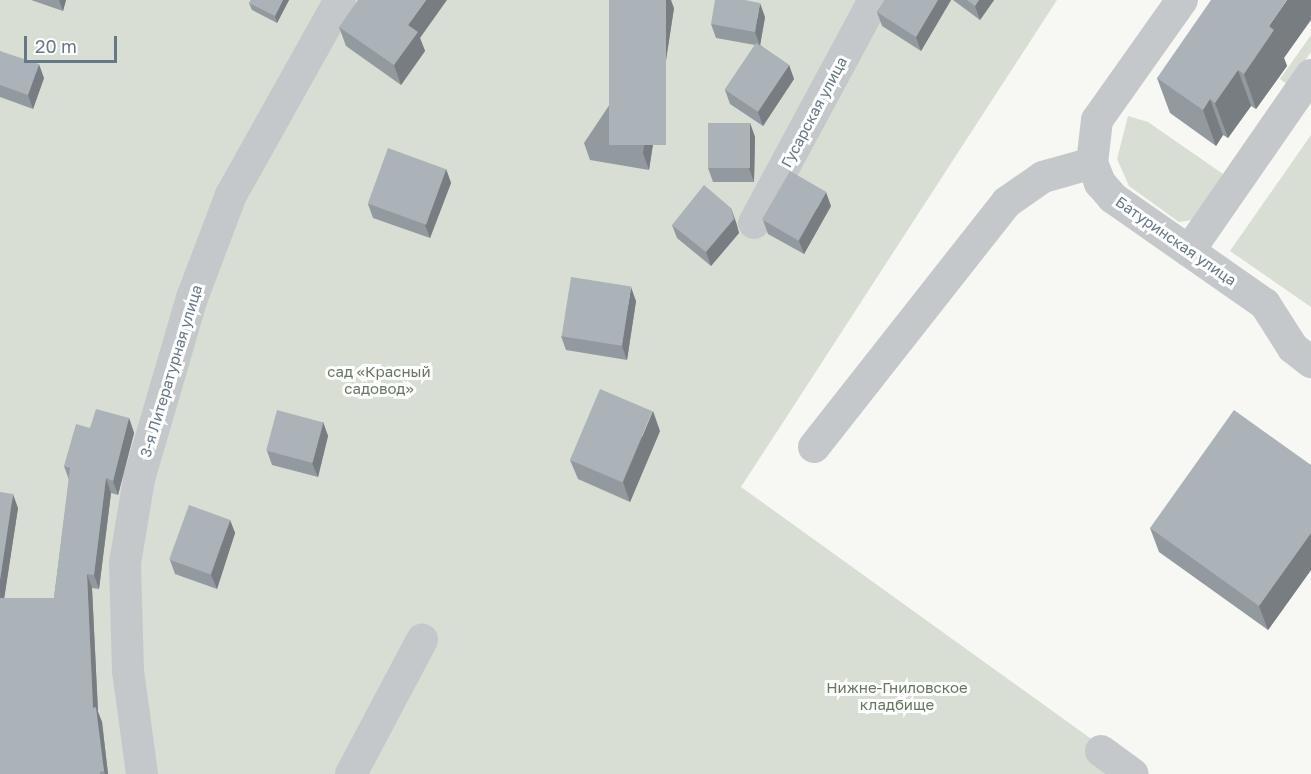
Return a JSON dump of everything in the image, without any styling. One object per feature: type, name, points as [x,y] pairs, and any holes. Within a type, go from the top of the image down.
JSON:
[{"type":"street","name":"3-я Литературная улица","points":[[141,774],[128,671],[125,563],[139,479],[192,298],[231,195],[340,0]]},
{"type":"street","name":"Гусарская улица","points":[[754,223],[874,0]]},
{"type":"street","points":[[814,447],[1007,202],[1043,177],[1092,163],[1097,120],[1182,0]]},
{"type":"street","points":[[1189,251],[1311,75]]},
{"type":"street","name":"Батуринская улица","points":[[1092,163],[1100,183],[1113,198],[1265,304],[1277,317],[1293,348],[1311,362]]},
{"type":"street","points":[[351,774],[422,640]]},
{"type":"street","points":[[1101,751],[1133,774]]},
{"type":"green space","name":"сад «Красный садовод»","points":[[0,0],[1057,0],[741,487],[1140,774],[0,774]]},
{"type":"green space","points":[[1311,35],[1311,52],[1288,85],[1280,79]]},
{"type":"green space","points":[[1128,116],[1148,122],[1223,174],[1192,220],[1179,222],[1129,186],[1117,159]]},
{"type":"green space","points":[[1311,135],[1311,307],[1230,251]]},
{"type":"building","points":[[251,0],[283,0],[275,16],[249,3]]},
{"type":"building","points":[[358,0],[426,0],[408,25],[418,32],[394,65],[339,27]]},
{"type":"building","points":[[609,0],[666,0],[666,145],[609,145]]},
{"type":"building","points":[[715,0],[745,0],[760,3],[755,32],[711,24]]},
{"type":"building","points":[[885,0],[938,0],[916,37],[877,12]]},
{"type":"building","points":[[967,0],[979,0],[975,6]]},
{"type":"building","points":[[1211,0],[1287,0],[1269,26],[1274,30],[1244,74],[1238,70],[1215,103],[1210,99],[1203,110],[1157,78]]},
{"type":"building","points":[[756,43],[789,65],[758,112],[725,89]]},
{"type":"building","points":[[0,51],[39,64],[28,95],[0,85]]},
{"type":"building","points":[[708,123],[750,123],[750,168],[708,168]]},
{"type":"building","points":[[388,148],[446,169],[426,225],[368,203]]},
{"type":"building","points":[[790,171],[826,192],[798,240],[762,219]]},
{"type":"building","points":[[704,185],[731,208],[734,219],[706,252],[672,225]]},
{"type":"building","points":[[571,277],[631,287],[622,346],[562,336]]},
{"type":"building","points":[[600,389],[652,411],[622,482],[570,460]]},
{"type":"building","points":[[96,409],[129,418],[113,481],[106,478],[94,575],[87,574],[93,708],[96,707],[104,771],[100,774],[0,774],[0,598],[54,598],[70,468],[64,466],[76,424],[90,428]]},
{"type":"building","points":[[277,410],[323,422],[312,463],[266,451]]},
{"type":"building","points":[[1234,410],[1311,465],[1311,533],[1259,606],[1150,528]]},
{"type":"building","points":[[0,492],[13,494],[0,580]]},
{"type":"building","points":[[189,505],[230,520],[211,575],[169,560]]},
{"type":"park label","name":"Нижне-Гниловское кладбище","points":[[897,696]]}]
